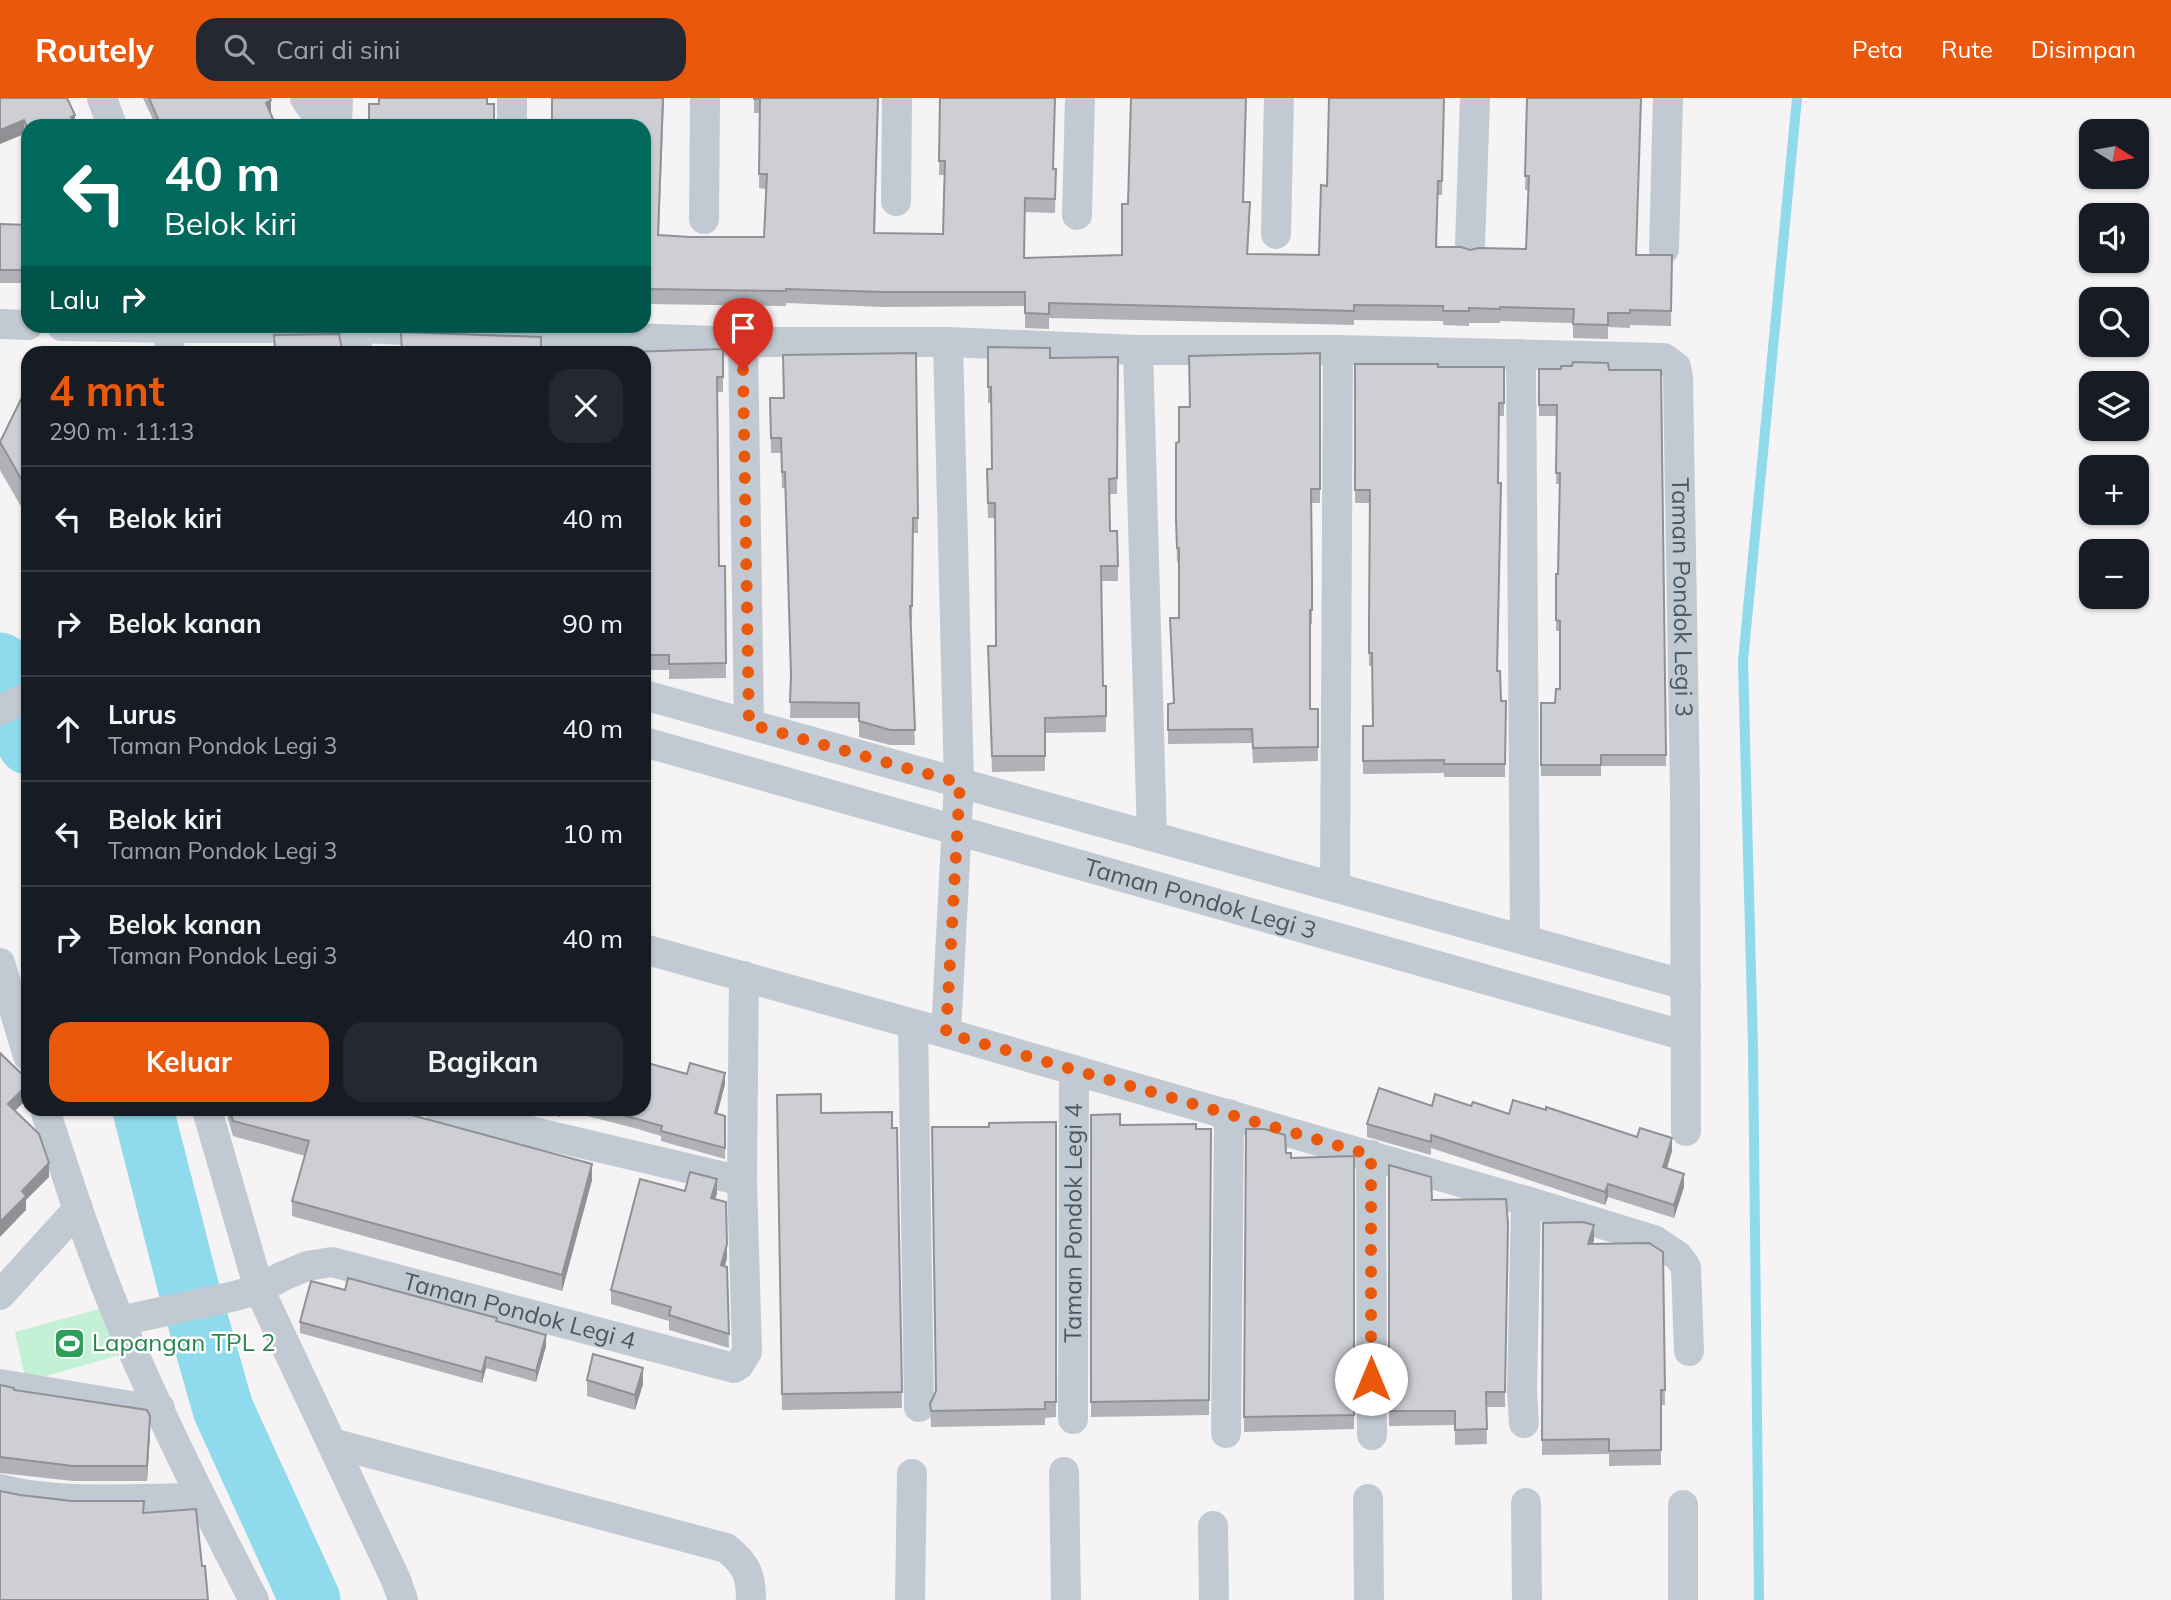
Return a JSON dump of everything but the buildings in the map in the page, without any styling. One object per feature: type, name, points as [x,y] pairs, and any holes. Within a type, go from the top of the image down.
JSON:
[{"type":"street","points":[[102,98],[110,119]]},
{"type":"street","points":[[305,98],[319,119]]},
{"type":"street","points":[[337,119],[338,98]]},
{"type":"street","points":[[512,98],[512,119]]},
{"type":"street","points":[[704,219],[705,98]]},
{"type":"street","points":[[896,201],[897,98]]},
{"type":"street","points":[[1077,215],[1080,98]]},
{"type":"street","points":[[1276,234],[1279,98]]},
{"type":"street","points":[[1470,247],[1475,98]]},
{"type":"street","points":[[1664,249],[1668,98]]},
{"type":"street","points":[[0,324],[21,325]]},
{"type":"street","name":"Taman Pondok Legi 3","points":[[112,333],[170,341],[552,345],[948,342],[1138,350],[1338,350],[1664,358],[1675,367],[1678,377],[1685,790],[1686,1131]]},
{"type":"street","points":[[743,342],[749,724]]},
{"type":"street","points":[[946,1033],[960,783],[948,342]]},
{"type":"street","name":"Taman Pondok Legi 3","points":[[1138,350],[1152,836]]},
{"type":"street","name":"Taman Pondok Legi 3","points":[[1335,887],[1338,350]]},
{"type":"street","points":[[1521,354],[1525,940]]},
{"type":"street","name":"Taman Pondok Legi 3","points":[[651,697],[1686,985]]},
{"type":"street","points":[[0,710],[21,700]]},
{"type":"street","name":"Taman Pondok Legi 3","points":[[651,744],[1685,1036]]},
{"type":"street","points":[[651,951],[1371,1155],[1654,1240],[1678,1256],[1686,1267],[1689,1351]]},
{"type":"street","points":[[0,963],[4,1001],[21,1040]]},
{"type":"street","name":"Taman Pondok Legi 4","points":[[133,1318],[247,1292],[307,1266],[332,1262],[734,1368],[747,1352],[741,1181],[744,976]]},
{"type":"street","points":[[913,1024],[919,1407]]},
{"type":"street","name":"Taman Pondok Legi 4","points":[[1073,1419],[1074,1070]]},
{"type":"street","points":[[1226,1433],[1229,1115]]},
{"type":"street","points":[[47,1116],[78,1209],[133,1318],[160,1408],[200,1498],[254,1600]]},
{"type":"street","points":[[208,1116],[247,1292],[332,1443],[403,1600]]},
{"type":"street","points":[[465,1116],[741,1181]]},
{"type":"street","points":[[1371,1155],[1371,1435]]},
{"type":"street","points":[[1524,1423],[1522,1391],[1526,1201]]},
{"type":"street","points":[[0,1295],[78,1209]]},
{"type":"street","points":[[0,1384],[143,1408],[160,1408]]},
{"type":"street","points":[[332,1443],[726,1548],[740,1559],[751,1579],[751,1600]]},
{"type":"street","points":[[1064,1472],[1066,1600]]},
{"type":"street","points":[[911,1600],[912,1474]]},
{"type":"street","points":[[0,1489],[21,1495],[67,1498],[200,1498]]},
{"type":"street","points":[[1368,1499],[1369,1600]]},
{"type":"street","points":[[1525,1503],[1527,1600]]},
{"type":"street","points":[[1683,1505],[1683,1600]]},
{"type":"street","points":[[1213,1526],[1214,1600]]},
{"type":"green space","name":"Lapangan TPL 2","points":[[110,1306],[123,1354],[26,1382],[15,1332]]},
{"type":"waterway","points":[[1759,1600],[1753,1047],[1743,661],[1797,98]]},
{"type":"waterway","points":[[0,663],[21,724]]},
{"type":"waterway","points":[[145,1116],[223,1409],[310,1600]]},
{"type":"place","name":"Lapangan TPL 2","points":[[69,1343]]},
{"type":"route","points":[[743,370],[749,724],[960,783],[946,1033],[1371,1155],[1371,1379]]}]
